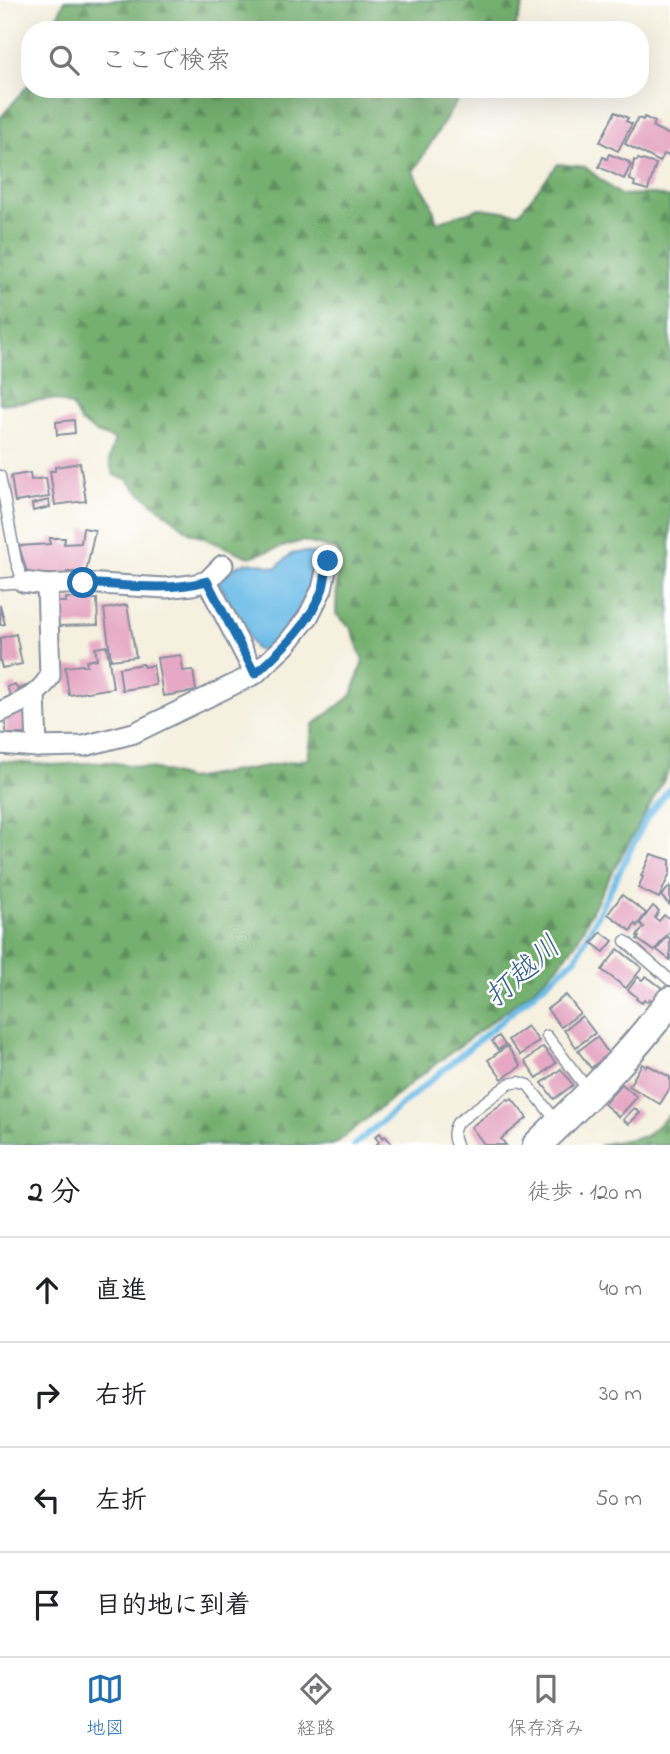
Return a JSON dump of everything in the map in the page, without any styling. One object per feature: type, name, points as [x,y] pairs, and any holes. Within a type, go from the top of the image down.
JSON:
[{"type":"street","points":[[0,744],[37,747],[84,746],[134,733],[255,674],[286,645],[308,617],[323,589],[328,561]]},
{"type":"street","points":[[23,582],[165,588],[207,581],[223,565]]},
{"type":"street","points":[[207,581],[255,674]]},
{"type":"street","points":[[0,712],[35,695],[50,676],[47,585]]},
{"type":"street","points":[[35,695],[37,747]]},
{"type":"street","points":[[537,1145],[591,1094],[657,1020],[670,1001]]},
{"type":"lane","points":[[0,476],[16,561],[23,582],[0,584]]},
{"type":"lane","points":[[625,941],[670,979]]},
{"type":"lane","points":[[547,1036],[591,1094]]},
{"type":"lane","points":[[456,1145],[453,1131],[457,1123],[509,1084],[519,1082],[528,1085],[559,1124]]},
{"type":"green space","points":[[65,0],[525,0],[517,21],[55,21]]},
{"type":"green space","points":[[21,94],[21,98],[460,98],[413,172],[430,200],[437,222],[480,208],[519,213],[558,164],[585,167],[620,195],[655,194],[670,198],[670,769],[577,941],[559,965],[533,990],[332,1145],[0,1145],[0,761],[52,765],[108,762],[156,769],[189,779],[308,759],[313,725],[352,695],[363,661],[351,628],[336,614],[338,550],[302,541],[249,557],[189,532],[127,479],[115,476],[110,458],[115,440],[97,433],[81,422],[72,406],[53,399],[0,404],[0,118]]},
{"type":"green space","points":[[670,1114],[670,1145],[599,1145],[646,1136]]},
{"type":"water","points":[[291,554],[320,554],[301,605],[284,632],[264,652],[255,649],[218,581],[238,565],[258,563],[276,568]]},
{"type":"building","points":[[615,112],[628,118],[626,121],[632,124],[618,151],[600,142]]},
{"type":"building","points":[[644,117],[655,122],[653,127],[670,135],[670,156],[664,154],[660,162],[625,144],[638,118],[643,120]]},
{"type":"building","points":[[609,154],[631,165],[624,179],[599,167],[603,157],[607,159]]},
{"type":"building","points":[[634,160],[656,164],[648,190],[634,186],[635,182],[630,180]]},
{"type":"building","points":[[74,420],[75,433],[57,435],[56,422]]},
{"type":"building","points":[[80,463],[86,501],[55,505],[50,471],[55,471],[55,467]]},
{"type":"building","points":[[30,473],[31,480],[46,478],[49,497],[15,502],[11,476]]},
{"type":"building","points":[[49,500],[50,507],[33,511],[32,504]]},
{"type":"building","points":[[83,528],[95,530],[86,572],[30,574],[26,569],[19,546],[50,544],[50,538],[65,538],[64,544],[81,543]]},
{"type":"building","points":[[66,598],[97,599],[98,625],[58,626],[57,602],[66,602]]},
{"type":"building","points":[[0,605],[5,624],[0,625]]},
{"type":"building","points":[[127,605],[136,657],[111,660],[104,609]]},
{"type":"building","points":[[16,634],[22,664],[2,668],[0,638]]},
{"type":"building","points":[[107,646],[113,688],[69,695],[65,667],[87,666],[86,661],[97,659],[95,648]]},
{"type":"building","points":[[181,655],[183,671],[193,670],[196,691],[163,696],[157,658]]},
{"type":"building","points":[[143,664],[144,667],[153,665],[156,685],[122,690],[119,668]]},
{"type":"building","points":[[15,684],[18,690],[26,686],[29,694],[12,700],[7,687]]},
{"type":"building","points":[[6,713],[27,713],[25,734],[6,734]]},
{"type":"building","points":[[651,854],[670,860],[670,873],[659,898],[638,888]]},
{"type":"building","points":[[670,886],[670,905],[661,896]]},
{"type":"building","points":[[622,895],[646,913],[631,931],[608,914]]},
{"type":"building","points":[[653,906],[659,911],[655,918],[659,921],[664,915],[670,919],[670,931],[654,951],[637,939],[644,927],[640,923]]},
{"type":"building","points":[[601,932],[613,941],[604,952],[592,943]]},
{"type":"building","points":[[667,936],[670,939],[670,960],[657,950]]},
{"type":"building","points":[[618,949],[642,968],[626,988],[602,970]]},
{"type":"building","points":[[646,976],[662,988],[653,1001],[644,1000],[642,1003],[628,990],[638,977],[642,980]]},
{"type":"building","points":[[566,995],[580,1013],[561,1027],[547,1009]]},
{"type":"building","points":[[582,1016],[595,1033],[576,1047],[564,1030]]},
{"type":"building","points":[[527,1026],[539,1041],[520,1055],[508,1040]]},
{"type":"building","points":[[499,1036],[505,1045],[498,1050],[492,1041]]},
{"type":"building","points":[[597,1037],[609,1054],[591,1068],[578,1051]]},
{"type":"building","points":[[507,1046],[521,1066],[502,1079],[488,1060]]},
{"type":"building","points":[[543,1047],[556,1063],[537,1078],[525,1061]]},
{"type":"building","points":[[642,1064],[670,1077],[670,1088],[660,1104],[629,1086]]},
{"type":"building","points":[[561,1069],[573,1085],[554,1099],[542,1083]]},
{"type":"building","points":[[622,1084],[637,1097],[619,1117],[604,1104]]},
{"type":"building","points":[[508,1099],[512,1099],[527,1118],[501,1139],[506,1145],[485,1145],[471,1127]]},
{"type":"building","points":[[634,1108],[640,1113],[629,1124],[623,1120]]},
{"type":"building","points":[[380,1133],[393,1145],[376,1145],[379,1142],[375,1137]]},
{"type":"waterway","name":"打越川","points":[[354,1145],[576,958],[646,819],[670,788]]},
{"type":"route","points":[[83,583],[165,588],[207,581],[255,674],[286,645],[308,617],[323,589],[328,561]]}]
